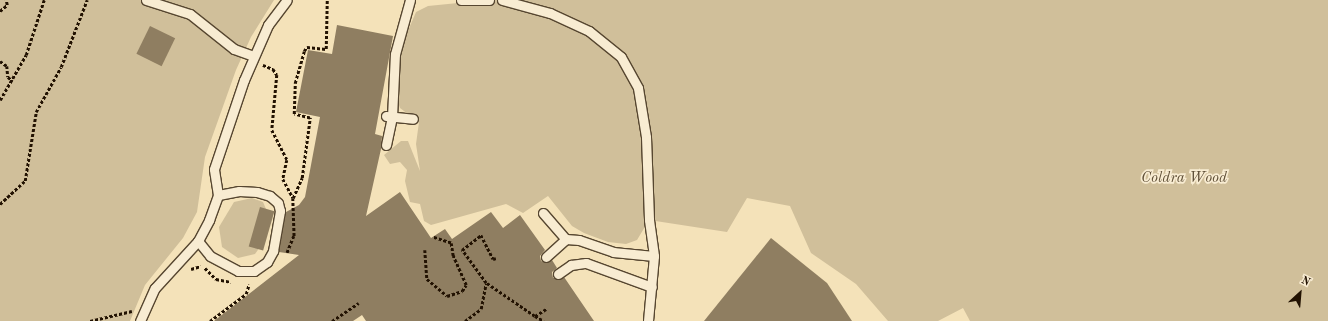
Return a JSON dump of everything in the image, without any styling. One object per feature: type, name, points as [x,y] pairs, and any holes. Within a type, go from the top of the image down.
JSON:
[{"type":"lane","points":[[146,0],[190,14],[234,48],[252,58]]},
{"type":"lane","points":[[141,318],[155,288],[198,241],[218,195],[214,169],[252,58],[268,25],[287,0]]},
{"type":"lane","points":[[386,145],[394,54],[410,0]]},
{"type":"lane","points":[[461,0],[490,0]]},
{"type":"lane","points":[[502,0],[550,13],[589,31],[621,57],[638,88],[646,137],[649,220],[654,256],[648,321]]},
{"type":"lane","points":[[389,117],[413,119]]},
{"type":"lane","points":[[198,241],[210,256],[238,271],[254,271],[267,262],[273,251],[280,211],[278,203],[270,196],[257,192],[240,191],[218,195]]},
{"type":"lane","points":[[543,213],[566,239],[579,240],[613,252],[654,256]]},
{"type":"lane","points":[[546,257],[566,239]]},
{"type":"lane","points":[[558,274],[571,265],[586,263],[652,287]]},
{"type":"path","points":[[0,11],[7,5],[6,0]]},
{"type":"path","points":[[0,99],[2,91],[13,81],[26,55],[44,0]]},
{"type":"path","points":[[0,204],[25,181],[36,112],[62,67],[87,0]]},
{"type":"path","points":[[286,255],[294,236],[293,198],[302,178],[310,118],[294,114],[294,83],[304,51],[307,47],[326,49],[327,0]]},
{"type":"path","points":[[252,58],[273,69],[277,75],[272,130],[287,160],[283,179],[293,198]]},
{"type":"path","points":[[0,61],[8,66],[8,77],[13,81]]},
{"type":"path","points":[[496,258],[493,259],[481,235],[462,250],[486,283],[544,321]]},
{"type":"path","points":[[424,250],[427,278],[447,296],[462,291],[466,285],[453,256],[451,243],[433,237]]},
{"type":"path","points":[[188,270],[200,265],[216,279],[237,282]]},
{"type":"path","points":[[243,283],[249,284],[255,281]]},
{"type":"path","points":[[465,321],[481,309],[486,283]]},
{"type":"path","points":[[210,321],[246,294],[249,284]]},
{"type":"path","points":[[332,321],[359,303]]},
{"type":"path","points":[[535,316],[546,309]]},
{"type":"path","points":[[90,321],[132,310],[141,318]]},
{"type":"green space","points":[[0,0],[274,0],[251,37],[236,70],[205,157],[197,212],[183,238],[145,285],[130,321],[0,321]]},
{"type":"green space","name":"Coldra Wood","points":[[461,0],[1328,0],[1328,321],[970,321],[963,308],[938,321],[888,321],[856,284],[811,253],[790,206],[747,198],[727,232],[649,220],[637,240],[626,244],[608,242],[584,233],[572,226],[548,196],[523,213],[506,204],[431,225],[424,221],[420,204],[410,202],[405,181],[407,170],[400,162],[390,164],[384,155],[401,141],[408,141],[420,171],[416,144],[419,122],[414,113],[408,114],[400,108],[397,99],[395,61],[416,12],[428,6],[468,2]]},
{"type":"green space","points":[[252,198],[263,202],[266,209],[260,247],[255,254],[238,258],[222,247],[219,227],[234,202]]},
{"type":"building","points":[[337,25],[393,36],[375,134],[382,136],[381,149],[366,216],[400,192],[431,238],[445,229],[452,239],[491,212],[503,228],[520,215],[545,250],[540,256],[541,261],[547,263],[552,260],[557,268],[552,272],[553,278],[564,277],[594,321],[366,321],[362,315],[353,321],[214,321],[299,255],[279,252],[286,212],[299,205],[305,197],[320,117],[296,112],[308,50],[332,54]]},
{"type":"building","points":[[150,26],[175,38],[162,66],[136,54]]},
{"type":"building","points":[[260,207],[274,211],[263,251],[249,246]]},
{"type":"building","points":[[771,238],[827,283],[852,321],[704,321]]}]
